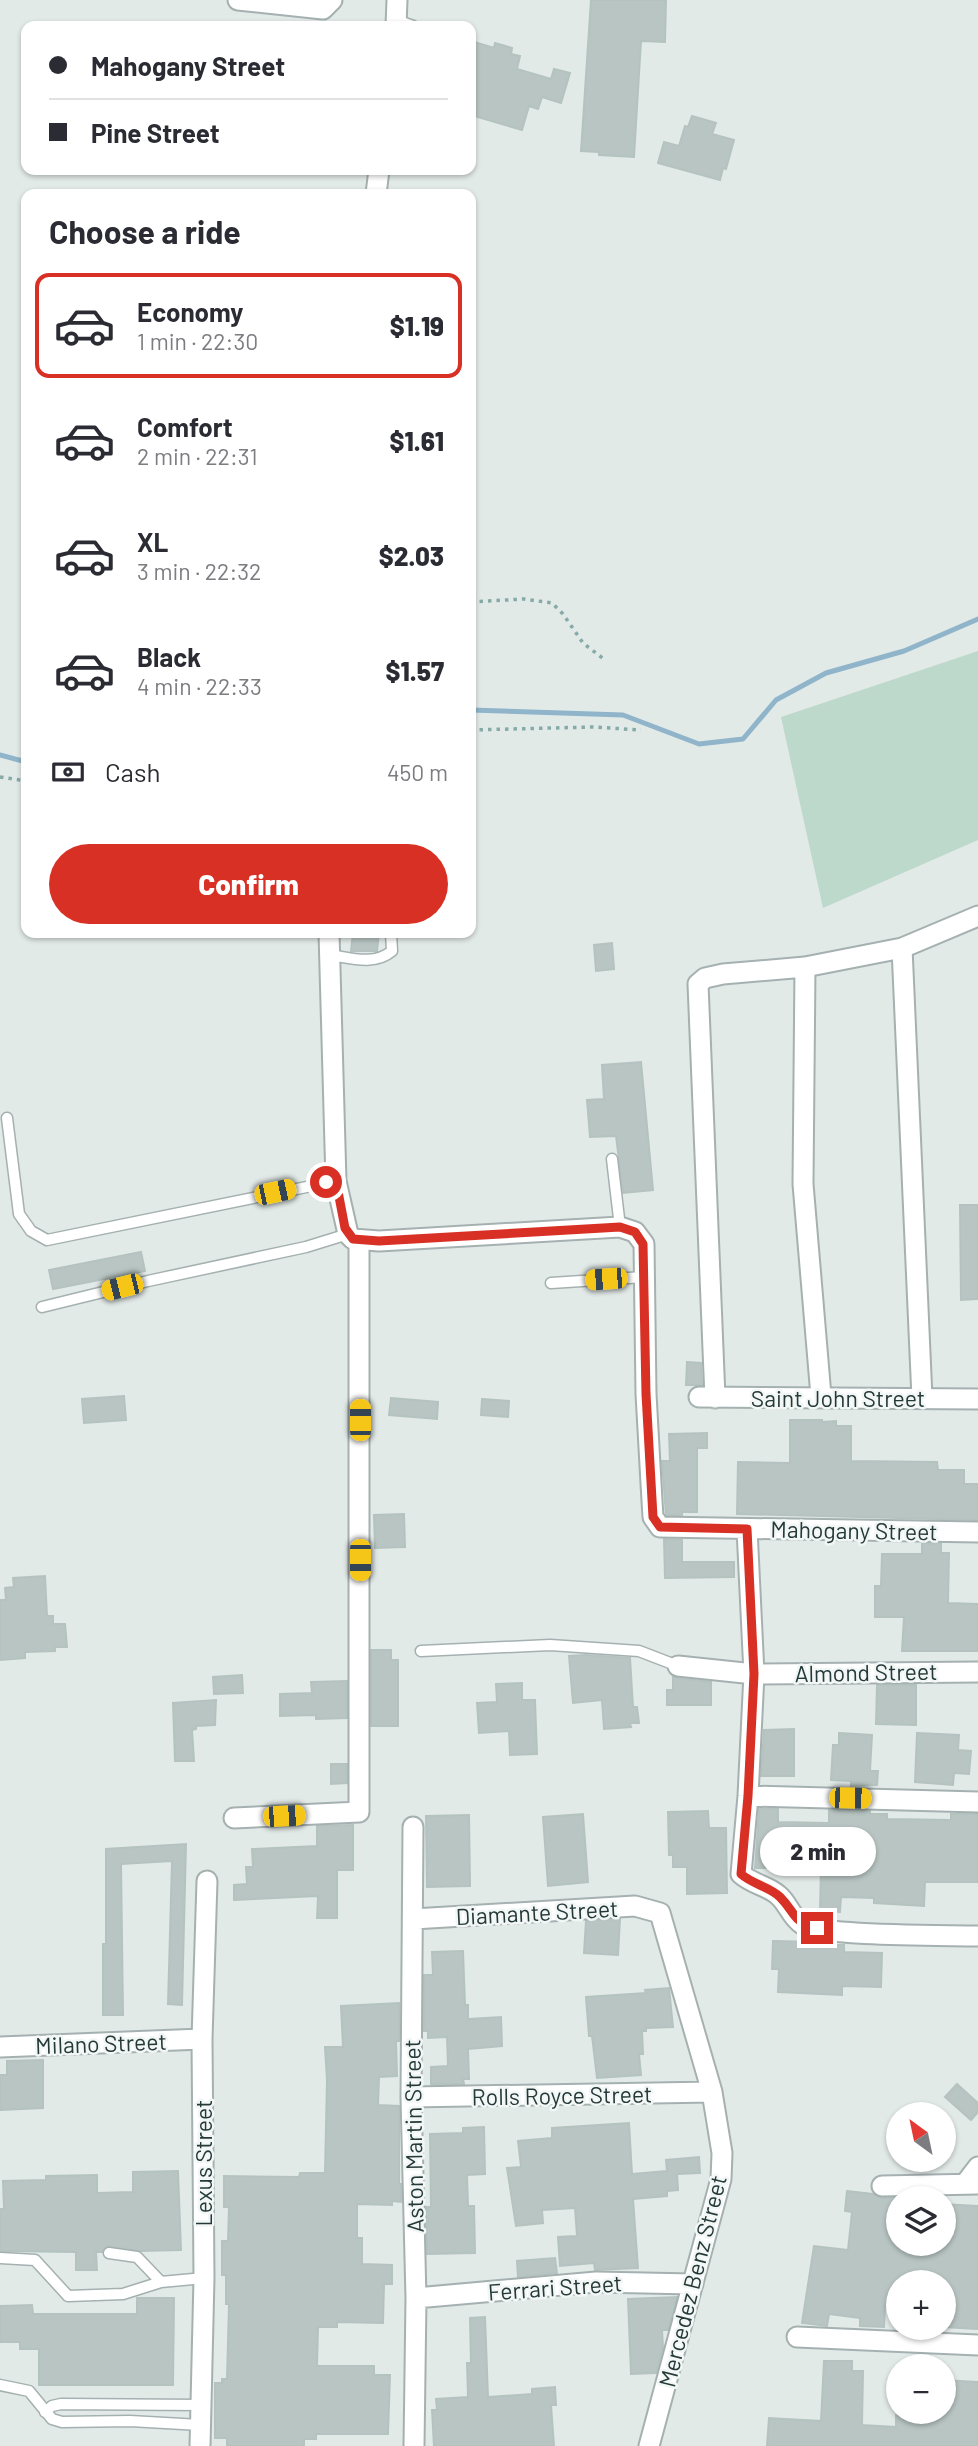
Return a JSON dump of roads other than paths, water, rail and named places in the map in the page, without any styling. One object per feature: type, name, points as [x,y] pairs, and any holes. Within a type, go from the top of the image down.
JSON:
[{"type":"street","points":[[237,0],[323,9],[332,0]]},
{"type":"street","points":[[397,0],[401,21]]},
{"type":"street","points":[[821,1396],[803,1185],[805,967],[902,947],[978,916]]},
{"type":"street","points":[[234,1818],[359,1812],[354,1237],[336,1181],[329,938]]},
{"type":"street","points":[[902,947],[922,1398]]},
{"type":"street","name":"Saint John Street","points":[[805,967],[723,974],[705,978],[698,984],[707,1398],[821,1396],[978,1399]]},
{"type":"street","points":[[354,1237],[620,1227]]},
{"type":"street","name":"Mahogany Street","points":[[620,1227],[635,1232],[643,1244],[646,1394],[653,1517],[660,1527],[978,1532]]},
{"type":"street","points":[[747,1529],[754,1674],[741,1874],[750,1882],[779,1896],[803,1925],[832,1931],[978,1936]]},
{"type":"street","name":"Almond Street","points":[[678,1666],[754,1674],[978,1672]]},
{"type":"street","points":[[748,1796],[978,1801]]},
{"type":"street","name":"Aston Martin Street","points":[[413,1827],[411,2096],[416,2298],[414,2446]]},
{"type":"street","name":"Lexus Street","points":[[200,2446],[204,2278],[202,2039],[207,1881]]},
{"type":"street","name":"Diamante Street","points":[[413,1919],[635,1906],[660,1913]]},
{"type":"street","name":"Mercedez Benz Street","points":[[649,2446],[721,2179],[722,2153],[712,2092],[660,1913]]},
{"type":"street","name":"Milano Street","points":[[0,2047],[202,2039]]},
{"type":"street","name":"Rolls Royce Street","points":[[411,2096],[712,2092]]},
{"type":"street","points":[[882,2186],[972,2184],[978,2167]]},
{"type":"street","name":"Ferrari Street","points":[[416,2298],[596,2282],[693,2284]]},
{"type":"street","points":[[797,2337],[978,2345]]},
{"type":"lane","points":[[330,955],[372,961],[384,958],[392,951],[391,938]]},
{"type":"lane","points":[[8,1118],[19,1214],[31,1231],[47,1240],[336,1181]]},
{"type":"lane","points":[[612,1159],[620,1227]]},
{"type":"lane","points":[[42,1307],[148,1281],[354,1237]]},
{"type":"lane","points":[[551,1283],[644,1277]]},
{"type":"lane","points":[[421,1651],[550,1645],[639,1651],[678,1666]]},
{"type":"lane","points":[[109,2253],[137,2257],[161,2282]]},
{"type":"lane","points":[[0,2258],[35,2260],[68,2296],[123,2294],[161,2282],[204,2278]]},
{"type":"lane","points":[[0,2385],[29,2390],[52,2419],[62,2422],[130,2421],[200,2425]]},
{"type":"lane","points":[[45,2412],[52,2406],[61,2404],[201,2405]]},
{"type":"waterway","points":[[476,710],[623,715],[699,744],[743,739],[776,700],[826,673],[904,651],[978,619]]},
{"type":"waterway","points":[[0,755],[21,761]]}]
